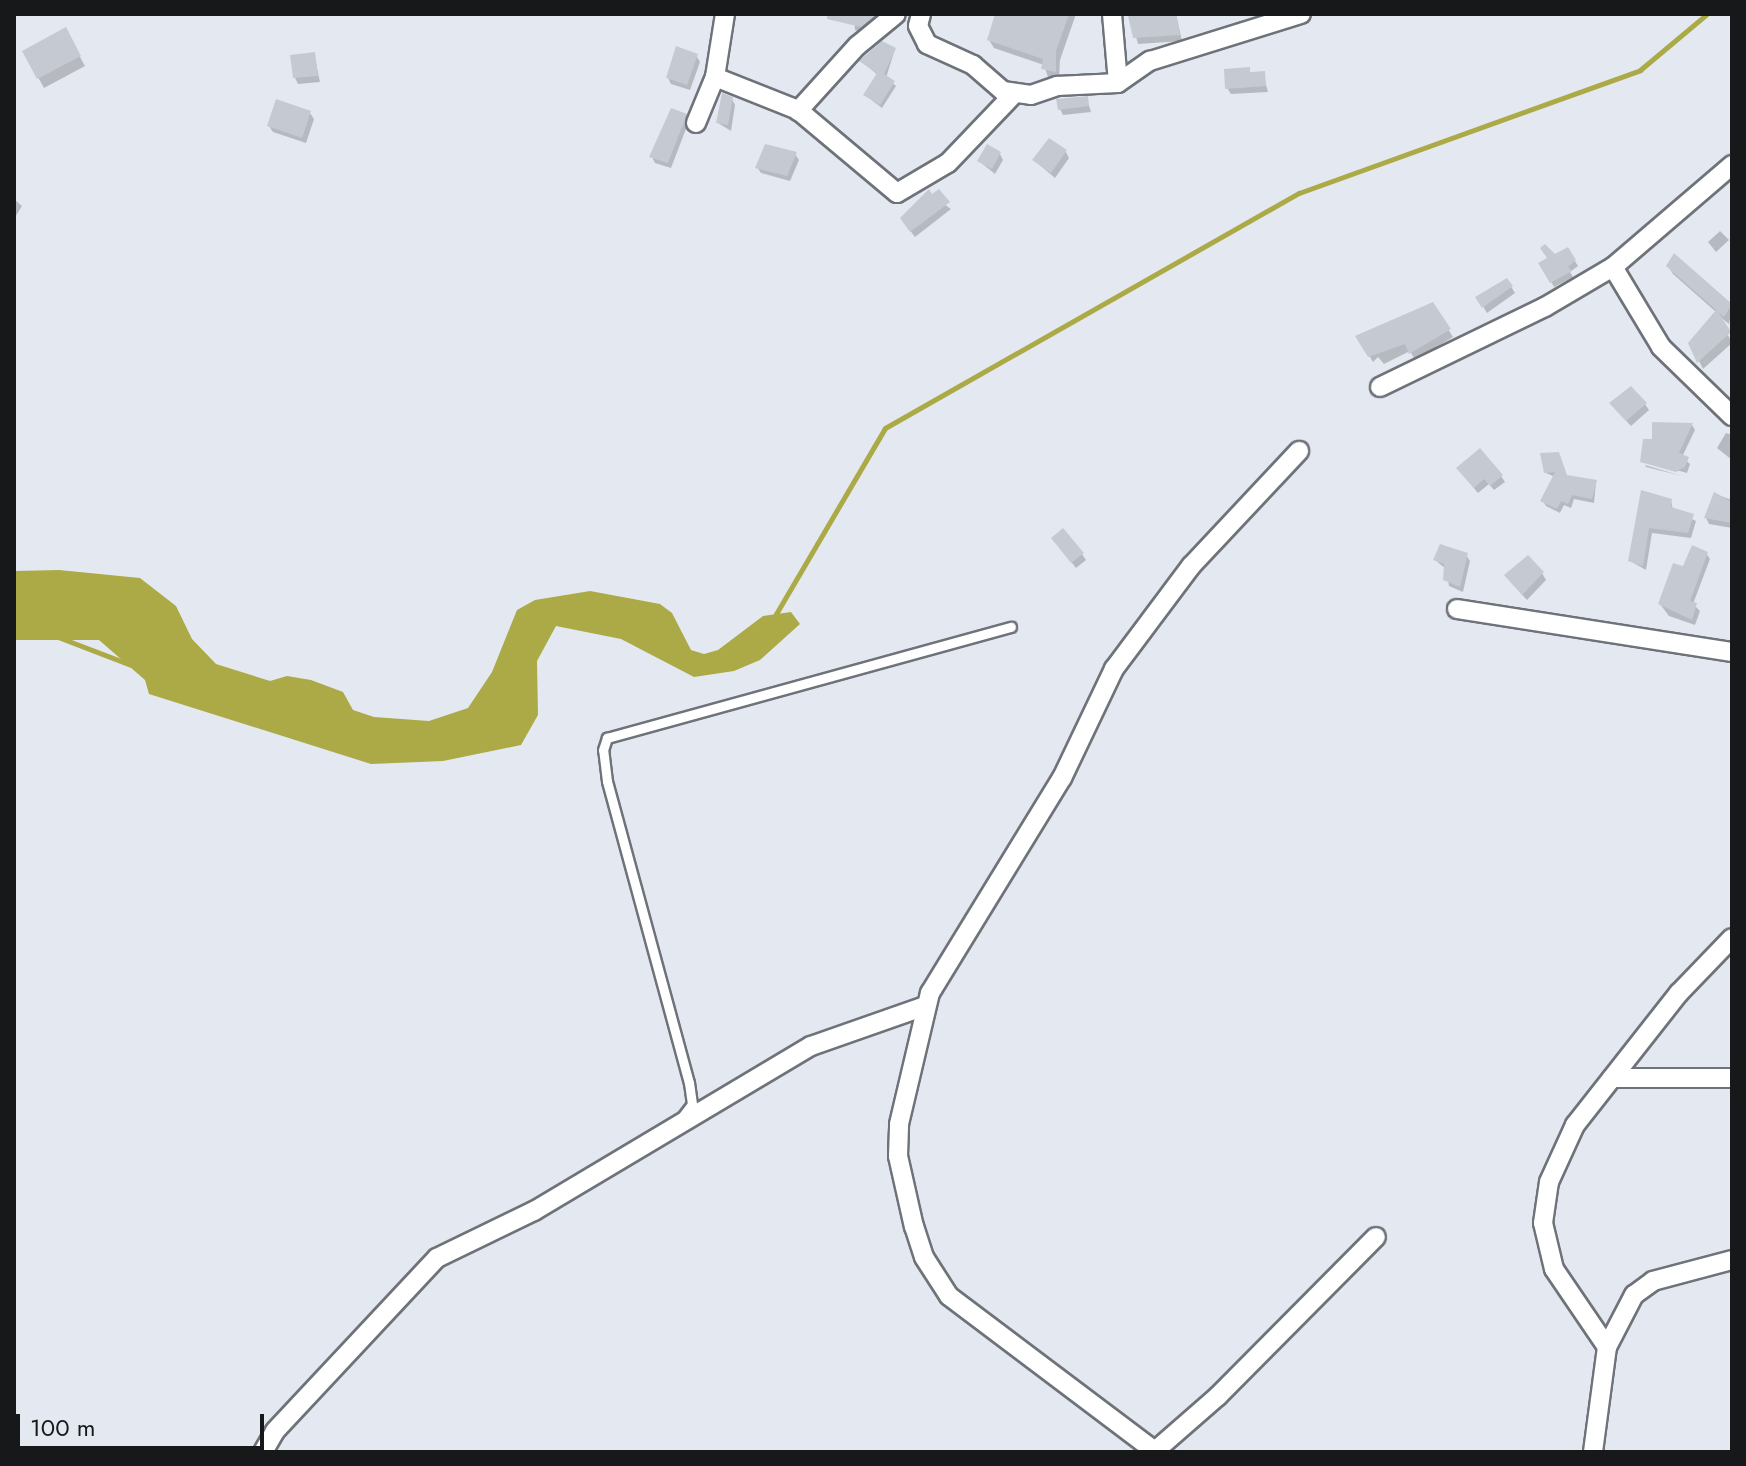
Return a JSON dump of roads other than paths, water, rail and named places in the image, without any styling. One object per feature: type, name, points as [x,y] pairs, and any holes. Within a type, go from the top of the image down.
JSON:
[{"type":"street","points":[[696,123],[715,77],[725,14]]},
{"type":"street","points":[[798,111],[857,46],[896,14]]},
{"type":"street","points":[[921,14],[918,26],[927,44],[973,65],[1013,95]]},
{"type":"street","points":[[1112,14],[1118,83]]},
{"type":"street","points":[[715,77],[798,111],[897,193],[948,163],[1013,95],[1057,86],[1118,83],[1150,61],[1265,20],[1301,14]]},
{"type":"street","points":[[1380,387],[1545,307],[1613,267],[1732,165]]},
{"type":"street","points":[[1613,267],[1661,347],[1732,416]]},
{"type":"street","points":[[1299,451],[1191,566],[1114,669],[1048,804],[958,943],[925,1006],[899,1124],[898,1156],[924,1257],[949,1296],[1156,1452],[1218,1396],[1376,1237]]},
{"type":"street","points":[[1457,609],[1732,652]]},
{"type":"street","points":[[1607,1347],[1554,1269],[1543,1223],[1558,1155],[1612,1078],[1679,993],[1732,938]]},
{"type":"street","points":[[263,1452],[275,1431],[437,1258],[534,1211],[811,1046],[925,1006]]},
{"type":"street","points":[[1612,1078],[1732,1078]]},
{"type":"street","points":[[1593,1452],[1607,1347],[1634,1295],[1653,1281],[1732,1260]]},
{"type":"lane","points":[[675,1126],[692,1104],[689,1083],[607,781],[603,763],[607,738],[1011,627]]},
{"type":"waterway","points":[[773,619],[885,428],[1299,193],[1640,70],[1707,14]]},
{"type":"waterway","points":[[58,637],[131,665]]}]
